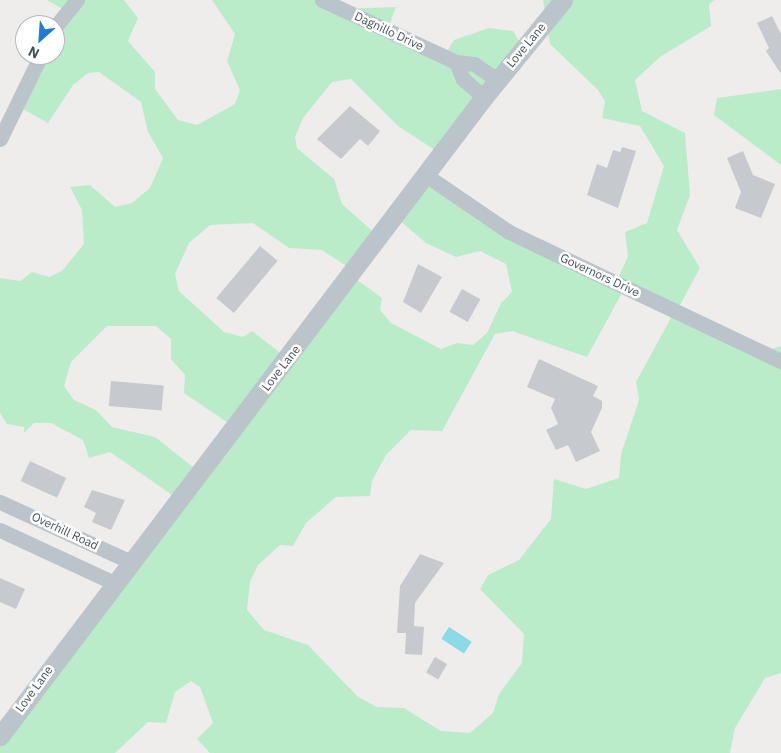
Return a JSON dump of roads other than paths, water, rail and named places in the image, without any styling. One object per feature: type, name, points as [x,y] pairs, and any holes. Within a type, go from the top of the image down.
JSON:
[{"type":"street","points":[[64,15],[76,0]]},
{"type":"street","name":"Dagnillo Drive","points":[[322,0],[456,62],[474,64],[498,80]]},
{"type":"street","name":"Love Lane","points":[[0,736],[129,561],[427,176],[484,97],[563,0]]},
{"type":"street","points":[[456,62],[463,79],[484,97]]},
{"type":"street","points":[[0,140],[36,65]]},
{"type":"street","name":"Governors Drive","points":[[427,176],[509,232],[781,361]]},
{"type":"street","name":"Overhill Road","points":[[0,502],[129,561]]},
{"type":"street","points":[[0,530],[114,583]]},
{"type":"water","points":[[449,627],[472,642],[464,653],[441,639]]}]
